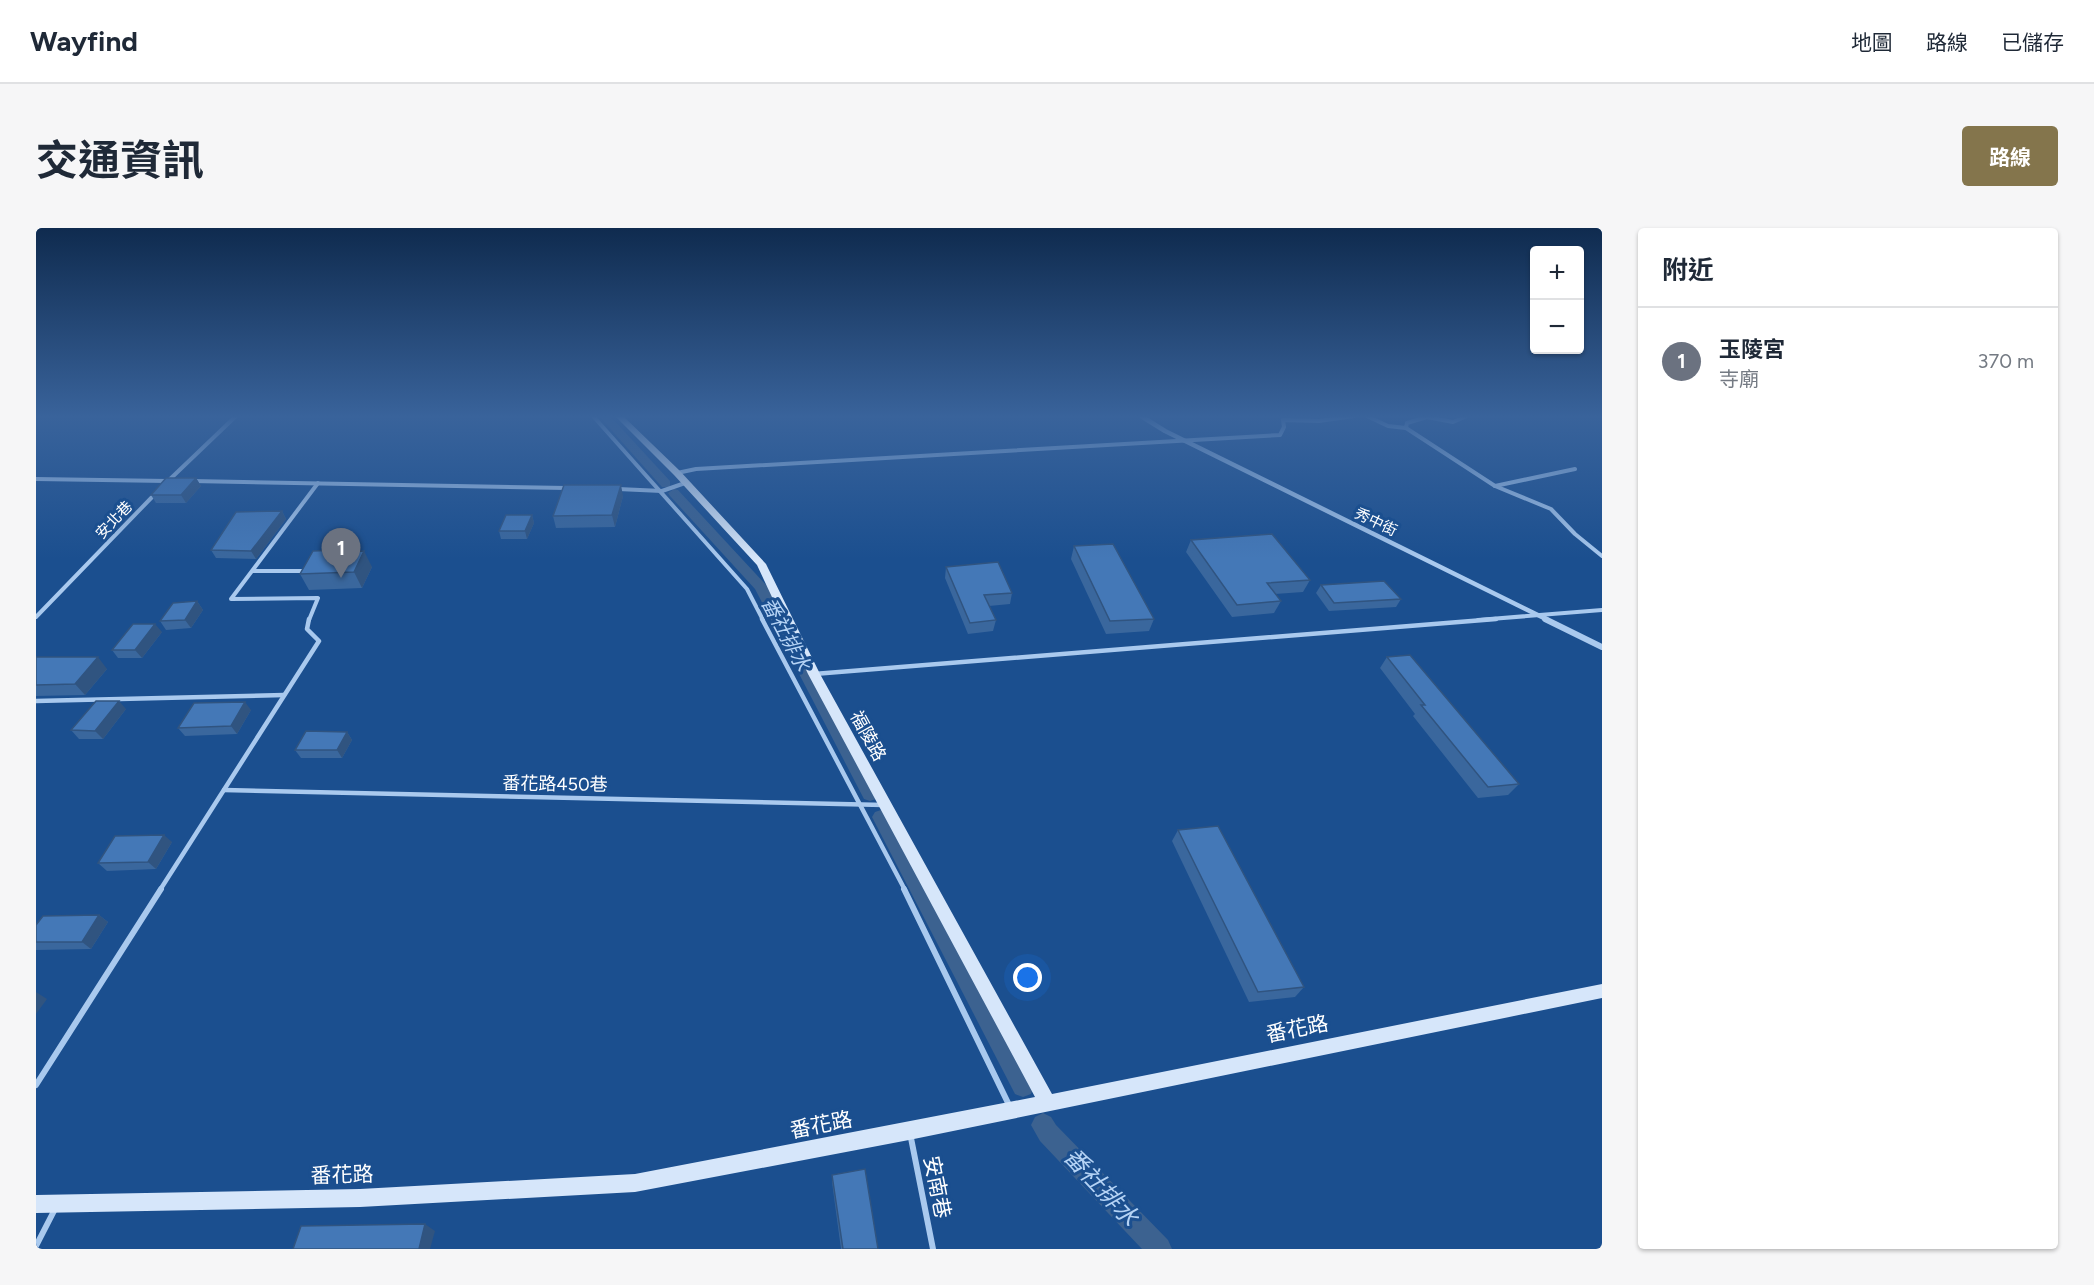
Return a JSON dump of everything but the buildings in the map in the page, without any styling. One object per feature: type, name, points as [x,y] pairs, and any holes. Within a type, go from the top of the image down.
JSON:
[{"type":"main road","name":"福陵路","points":[[667,464],[761,564],[814,674],[1047,1102]]},
{"type":"main road","name":"番花路","points":[[36,1204],[360,1198],[636,1183],[909,1131],[1602,992]]},
{"type":"street","name":"秀中街","points":[[1232,464],[1602,647]]},
{"type":"lane","name":"安北巷","points":[[36,617],[185,464]]},
{"type":"lane","points":[[634,464],[663,491],[747,589],[917,914],[1011,1110]]},
{"type":"lane","points":[[677,473],[795,464]]},
{"type":"lane","points":[[1461,464],[1495,486],[1551,509],[1575,534],[1602,556]]},
{"type":"lane","points":[[1495,486],[1575,469]]},
{"type":"lane","points":[[36,479],[180,481]]},
{"type":"lane","points":[[191,481],[569,488]]},
{"type":"lane","points":[[36,1085],[319,641],[307,629],[310,613],[318,598],[231,599],[318,483]]},
{"type":"lane","points":[[616,489],[663,491],[685,483]]},
{"type":"lane","points":[[252,571],[303,571]]},
{"type":"lane","points":[[814,674],[1602,610]]},
{"type":"lane","points":[[36,701],[284,695]]},
{"type":"lane","name":"番花路450巷","points":[[224,790],[886,806]]},
{"type":"lane","name":"安南巷","points":[[909,1131],[933,1249]]},
{"type":"lane","points":[[36,1246],[57,1204]]},
{"type":"waterway","name":"番社排水","points":[[647,464],[666,484]]},
{"type":"waterway","name":"番社排水","points":[[674,493],[761,587],[870,794]]},
{"type":"waterway","name":"番社排水","points":[[881,817],[1023,1086]]},
{"type":"waterway","name":"番社排水","points":[[1043,1125],[1048,1133],[1159,1249]]},
{"type":"place","name":"玉陵宮","points":[[341,578]]}]
